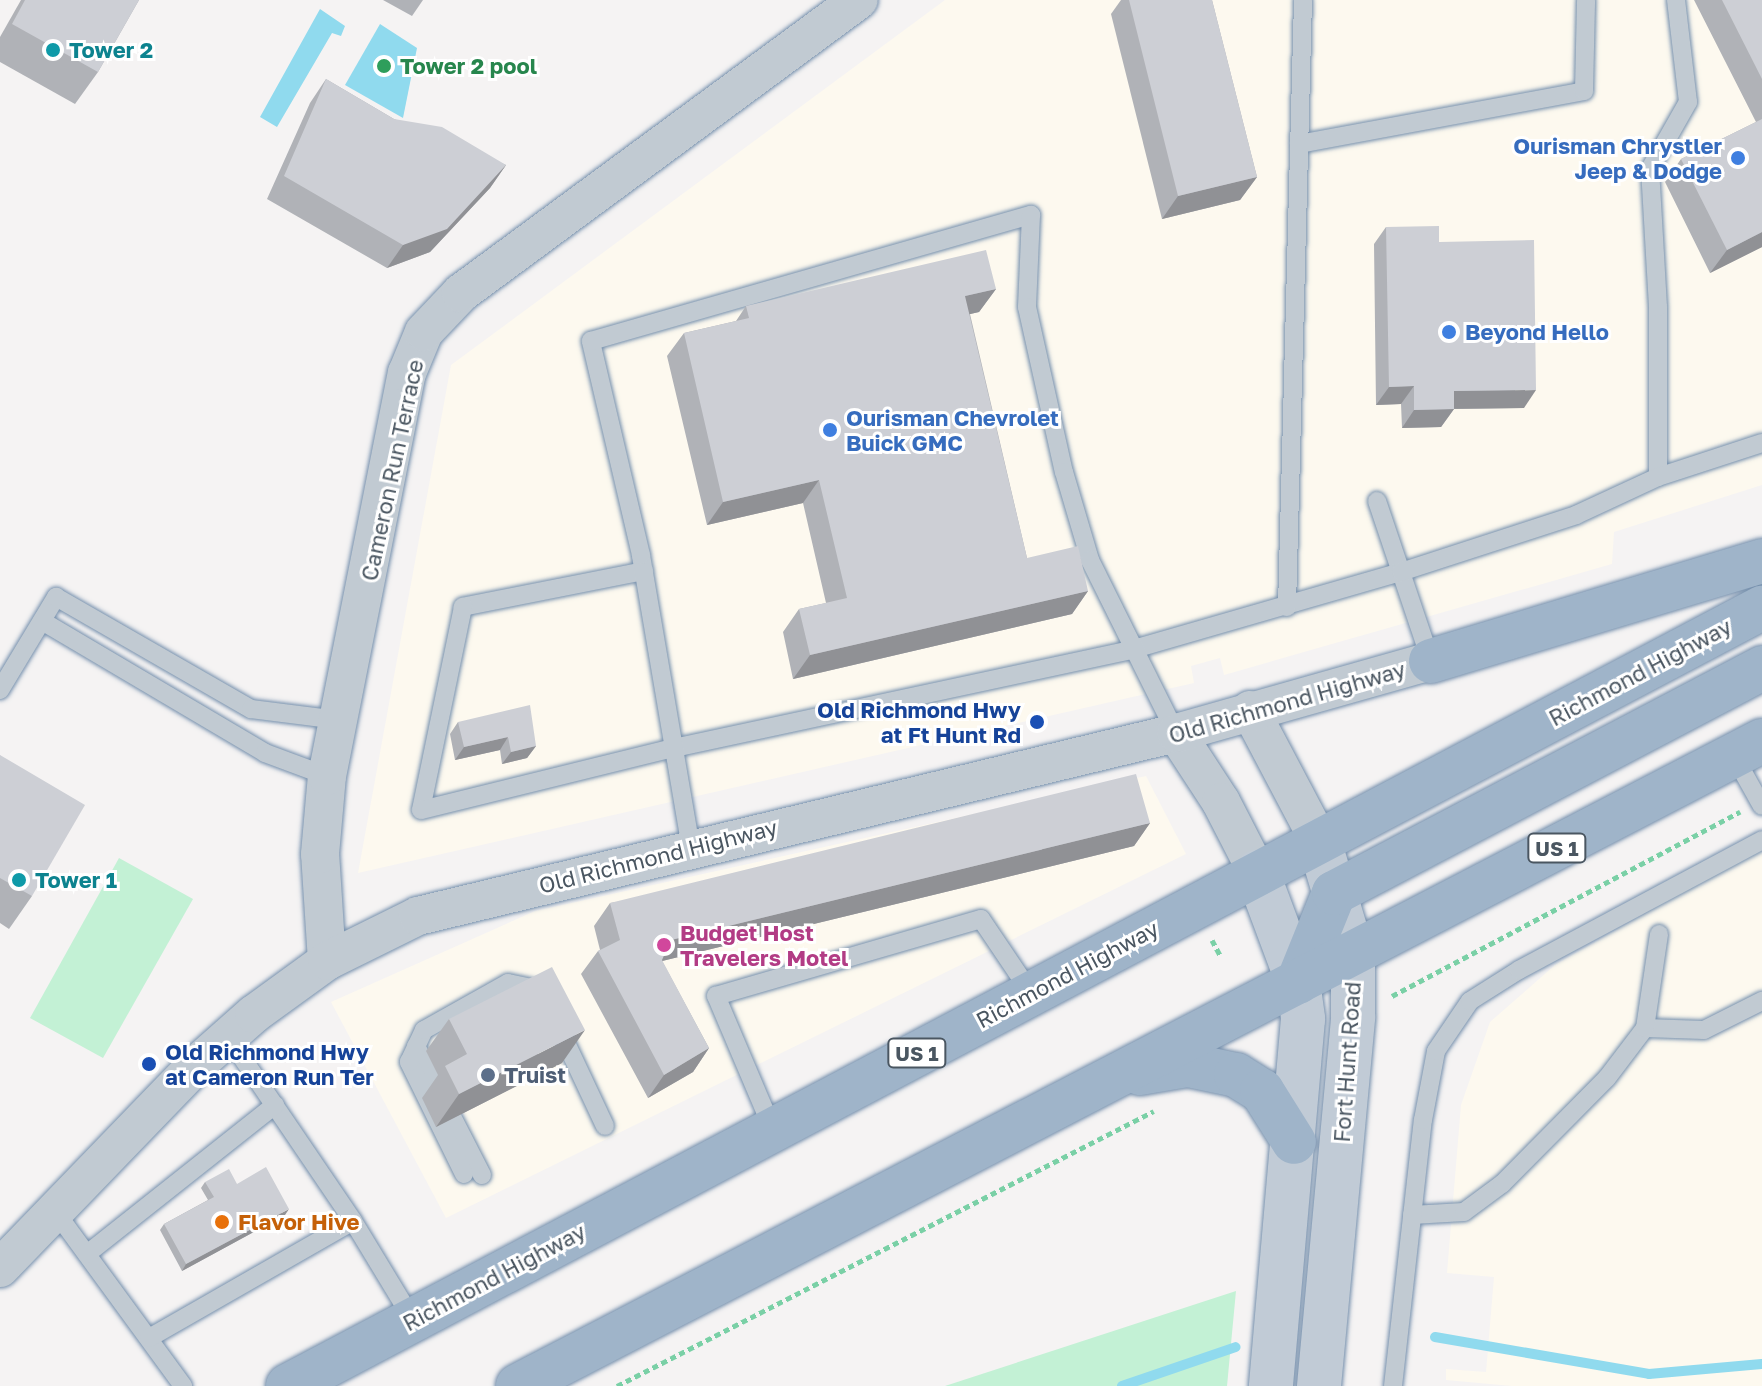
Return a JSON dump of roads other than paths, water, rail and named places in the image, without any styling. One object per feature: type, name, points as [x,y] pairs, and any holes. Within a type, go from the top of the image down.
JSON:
[{"type":"highway","points":[[1431,661],[1762,561]]},
{"type":"highway","name":"Richmond Highway","points":[[288,1386],[1762,608]]},
{"type":"highway","points":[[1298,982],[1334,893],[1762,668]]},
{"type":"highway","name":"US 1","points":[[518,1386],[1748,748]]},
{"type":"highway","points":[[1114,1077],[1188,1065],[1236,1075],[1262,1091],[1294,1142]]},
{"type":"main road","name":"Fort Hunt Road","points":[[1319,841],[1353,955],[1352,1030],[1319,1386]]},
{"type":"main road","points":[[1257,872],[1298,982],[1303,1019],[1271,1386]]},
{"type":"street","name":"Cameron Run Terrace","points":[[327,961],[320,854],[327,776],[407,373],[424,332],[461,293],[859,0]]},
{"type":"street","name":"Old Richmond Highway","points":[[0,1268],[228,1037],[327,961],[418,916],[1176,733],[1431,661]]},
{"type":"street","name":"Fort Hunt Road","points":[[1250,710],[1319,841]]},
{"type":"street","points":[[1176,733],[1221,802],[1257,872]]},
{"type":"lane","points":[[1287,607],[1303,0]]},
{"type":"lane","points":[[1299,144],[1584,91],[1586,0]]},
{"type":"lane","points":[[1658,477],[1658,307],[1650,169],[1688,102],[1676,0]]},
{"type":"lane","points":[[691,848],[644,571],[591,341],[1031,215],[1027,307],[1041,388],[1090,560],[1176,733]]},
{"type":"lane","points":[[644,571],[463,607],[421,810],[674,748],[1134,649],[1287,607],[1576,515],[1658,477],[1762,443]]},
{"type":"lane","points":[[1377,501],[1431,661]]},
{"type":"lane","points":[[0,690],[56,597],[251,709],[338,720]]},
{"type":"lane","points":[[42,621],[265,753],[327,776]]},
{"type":"lane","points":[[1748,748],[1761,804]]},
{"type":"lane","points":[[1393,1386],[1412,1215],[1436,1051],[1470,1001],[1519,970],[1762,840]]},
{"type":"lane","points":[[773,1130],[716,996],[981,919],[1031,993]]},
{"type":"lane","points":[[1412,1215],[1464,1212],[1502,1184],[1607,1078],[1645,1028],[1659,934]]},
{"type":"lane","points":[[473,1174],[409,1062],[424,1030],[508,983],[541,991],[605,1126]]},
{"type":"lane","points":[[1645,1028],[1704,1030],[1762,1001]]},
{"type":"lane","points":[[228,1037],[353,1221],[413,1320]]},
{"type":"lane","points":[[87,1254],[275,1105]]},
{"type":"lane","points":[[55,1211],[183,1386]]},
{"type":"lane","points":[[149,1338],[353,1221]]},
{"type":"water","name":"Tower 2 pool","points":[[320,9],[345,26],[341,36],[332,33],[277,127],[260,117]]},
{"type":"water","name":"Tower 2 pool","points":[[380,24],[417,48],[403,118],[345,85]]},
{"type":"waterway","points":[[1435,1337],[1649,1374],[1762,1364]]},
{"type":"waterway","points":[[1122,1386],[1236,1347]]},
{"type":"place","name":"Tower 2","points":[[53,50]]},
{"type":"place","name":"Tower 2 pool","points":[[384,66]]},
{"type":"place","name":"Ourisman Chrystler Jeep & Dodge","points":[[1738,158]]},
{"type":"place","name":"Beyond Hello","points":[[1449,332]]},
{"type":"place","name":"Ourisman Chevrolet Buick GMC","points":[[830,430]]},
{"type":"place","name":"Old Richmond Hwy at Ft Hunt Rd","points":[[1037,722]]},
{"type":"place","name":"Tower 1","points":[[19,880]]},
{"type":"place","name":"Budget Host Travelers Motel","points":[[664,945]]},
{"type":"place","name":"Old Richmond Hwy at Cameron Run Ter","points":[[149,1064]]},
{"type":"place","name":"Truist","points":[[488,1075]]},
{"type":"place","name":"Flavor Hive","points":[[222,1222]]}]
